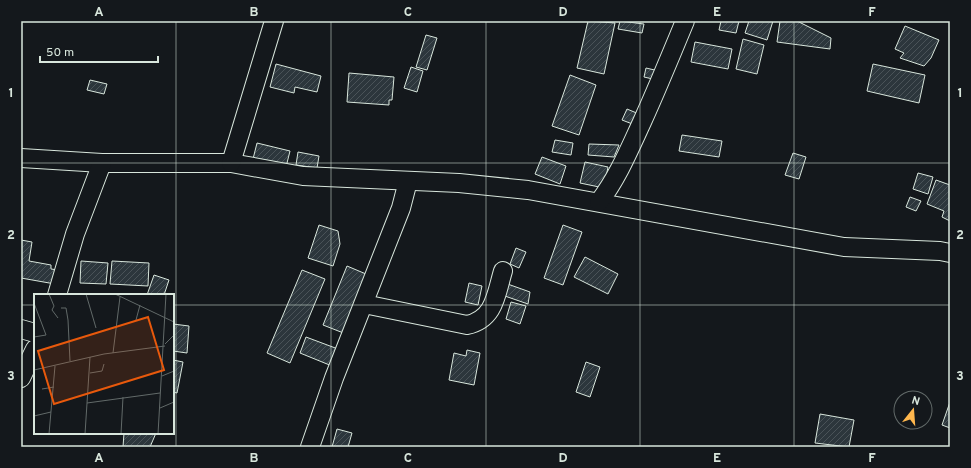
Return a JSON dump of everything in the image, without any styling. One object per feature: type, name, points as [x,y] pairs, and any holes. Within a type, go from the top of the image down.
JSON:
[{"type":"street","points":[[231,163],[274,21]]},
{"type":"street","points":[[599,202],[612,185],[622,167],[665,71],[684,21]]},
{"type":"street","points":[[21,158],[102,163],[231,163],[303,176],[459,182],[521,189],[599,202],[844,247],[940,251],[950,253]]},
{"type":"street","points":[[57,294],[75,234],[102,163]]},
{"type":"street","points":[[310,447],[334,378],[401,208],[408,181]]},
{"type":"street","points":[[364,304],[467,325],[473,324],[491,311],[503,271]]},
{"type":"street","points":[[21,329],[34,333]]},
{"type":"street","points":[[21,378],[34,351]]},
{"type":"building","points":[[588,21],[615,23],[604,74],[577,68]]},
{"type":"building","points":[[620,21],[644,24],[642,33],[618,29]]},
{"type":"building","points":[[721,21],[739,21],[736,33],[719,30]]},
{"type":"building","points":[[749,21],[773,21],[767,40],[745,33]]},
{"type":"building","points":[[780,21],[797,21],[831,38],[830,49],[777,42]]},
{"type":"building","points":[[905,26],[939,40],[931,58],[924,66],[900,58],[904,53],[895,49]]},
{"type":"building","points":[[426,35],[437,38],[427,70],[416,67]]},
{"type":"building","points":[[743,39],[764,45],[757,74],[736,69]]},
{"type":"building","points":[[695,42],[732,49],[728,69],[691,62]]},
{"type":"building","points":[[276,64],[321,76],[317,92],[295,87],[294,93],[270,87]]},
{"type":"building","points":[[873,64],[925,75],[919,103],[867,91]]},
{"type":"building","points":[[411,67],[423,71],[417,92],[404,88]]},
{"type":"building","points":[[646,68],[659,71],[657,80],[644,77]]},
{"type":"building","points":[[349,73],[394,77],[392,100],[389,100],[389,105],[347,102]]},
{"type":"building","points":[[570,75],[596,85],[579,135],[552,126]]},
{"type":"building","points":[[90,80],[107,84],[104,94],[87,90]]},
{"type":"building","points":[[627,109],[639,114],[635,125],[622,120]]},
{"type":"building","points":[[682,135],[722,141],[719,157],[679,151]]},
{"type":"building","points":[[555,140],[573,143],[571,155],[552,152]]},
{"type":"building","points":[[257,143],[290,151],[286,167],[253,159]]},
{"type":"building","points":[[589,144],[619,145],[614,157],[588,155]]},
{"type":"building","points":[[298,152],[319,156],[317,168],[296,165]]},
{"type":"building","points":[[793,153],[806,157],[799,179],[785,175]]},
{"type":"building","points":[[542,157],[566,166],[560,184],[535,174]]},
{"type":"building","points":[[585,162],[608,167],[604,188],[580,183]]},
{"type":"building","points":[[918,173],[933,177],[928,194],[913,189]]},
{"type":"building","points":[[936,180],[950,185],[950,221],[942,217],[944,211],[927,204]]},
{"type":"building","points":[[910,197],[921,201],[916,211],[906,207]]},
{"type":"building","points":[[319,225],[338,231],[340,244],[333,266],[308,258]]},
{"type":"building","points":[[563,225],[582,232],[563,285],[544,278]]},
{"type":"building","points":[[21,240],[32,242],[29,261],[51,265],[51,269],[58,270],[55,284],[21,278]]},
{"type":"building","points":[[516,248],[526,252],[519,268],[510,264]]},
{"type":"building","points":[[585,257],[618,274],[608,294],[574,277]]},
{"type":"building","points":[[81,261],[108,263],[106,284],[80,283]]},
{"type":"building","points":[[112,261],[149,263],[148,286],[110,284]]},
{"type":"building","points":[[347,266],[366,274],[346,334],[323,325]]},
{"type":"building","points":[[302,270],[325,279],[290,363],[267,353]]},
{"type":"building","points":[[154,275],[169,280],[164,294],[147,294]]},
{"type":"building","points":[[502,282],[530,292],[528,304],[499,294]]},
{"type":"building","points":[[469,283],[482,286],[478,305],[465,302]]},
{"type":"building","points":[[511,302],[526,306],[520,324],[506,319]]},
{"type":"building","points":[[174,324],[189,326],[187,353],[174,351]]},
{"type":"building","points":[[306,337],[338,349],[332,366],[300,353]]},
{"type":"building","points":[[467,350],[480,353],[474,385],[449,380],[454,353],[466,356]]},
{"type":"building","points":[[174,360],[183,362],[177,393],[174,392]]},
{"type":"building","points":[[586,362],[600,367],[590,397],[576,392]]},
{"type":"building","points":[[950,402],[950,428],[942,425]]},
{"type":"building","points":[[820,414],[854,420],[849,447],[815,443]]},
{"type":"building","points":[[337,429],[352,433],[348,447],[332,447]]},
{"type":"building","points":[[124,434],[156,434],[150,447],[123,447]]}]
